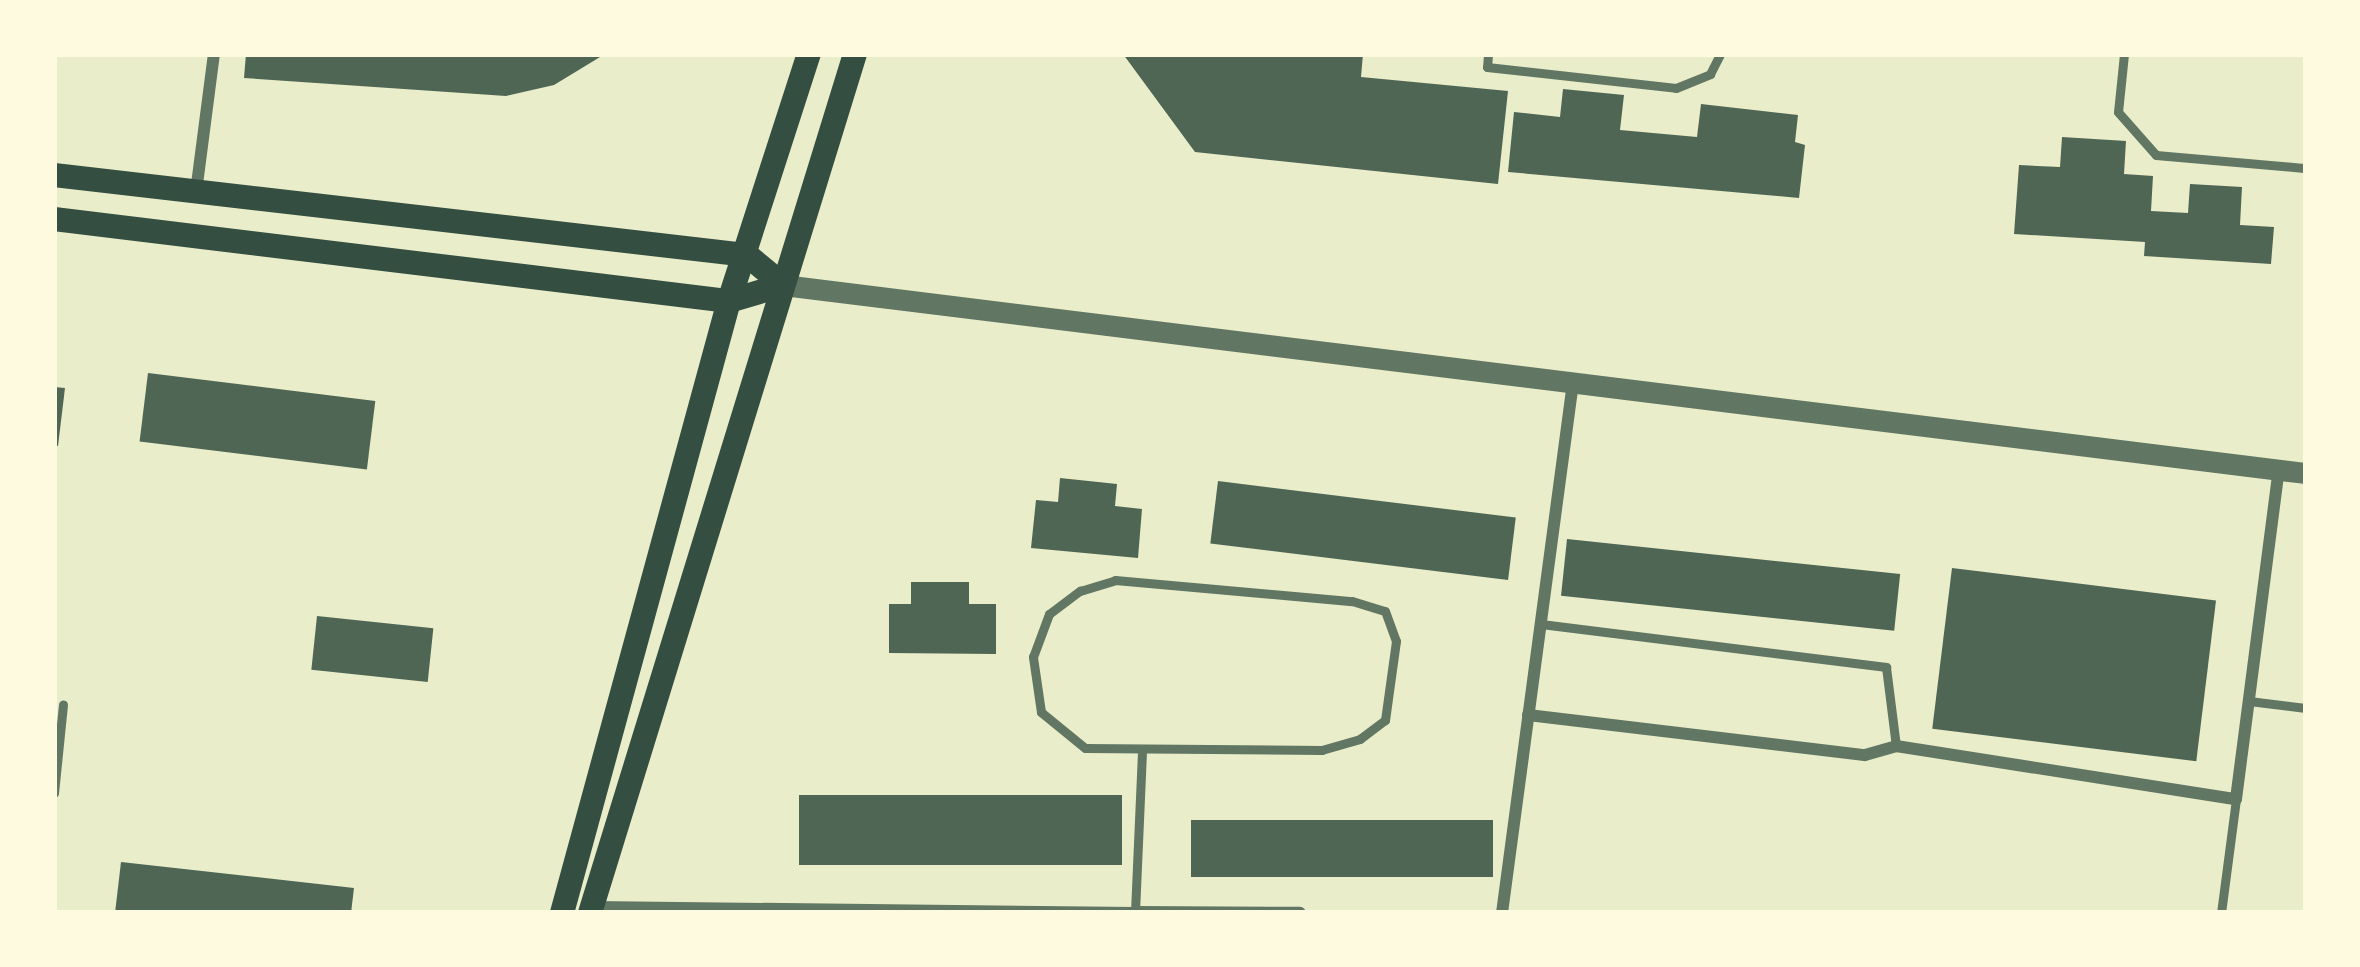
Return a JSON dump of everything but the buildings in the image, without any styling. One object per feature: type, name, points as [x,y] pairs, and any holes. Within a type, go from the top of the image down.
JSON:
[{"type":"main road","points":[[809,54],[729,301],[564,902],[590,910],[855,54]]},
{"type":"main road","points":[[54,175],[746,255],[783,285]]},
{"type":"main road","points":[[54,219],[729,301],[783,285]]},
{"type":"street","points":[[196,192],[214,54]]},
{"type":"street","points":[[783,285],[2306,473]]},
{"type":"street","points":[[1502,913],[1573,382]]},
{"type":"street","points":[[1528,715],[1865,755],[1896,746],[2236,799],[2279,469]]},
{"type":"street","points":[[590,910],[1300,913]]},
{"type":"lane","points":[[1488,54],[1487,67],[1676,88],[1710,74],[1720,54]]},
{"type":"lane","points":[[2124,54],[2118,112],[2156,155],[2306,168]]},
{"type":"lane","points":[[1114,580],[1352,601],[1385,611],[1396,641],[1385,720],[1360,739],[1322,750],[1142,752],[1085,748],[1041,712],[1033,658],[1049,614],[1080,591],[1114,580]]},
{"type":"lane","points":[[1541,624],[1886,667],[1896,746]]},
{"type":"lane","points":[[2249,701],[2306,708]]},
{"type":"lane","points":[[54,793],[63,704]]},
{"type":"lane","points":[[1135,912],[1142,752]]},
{"type":"lane","points":[[2221,913],[2236,799]]}]
